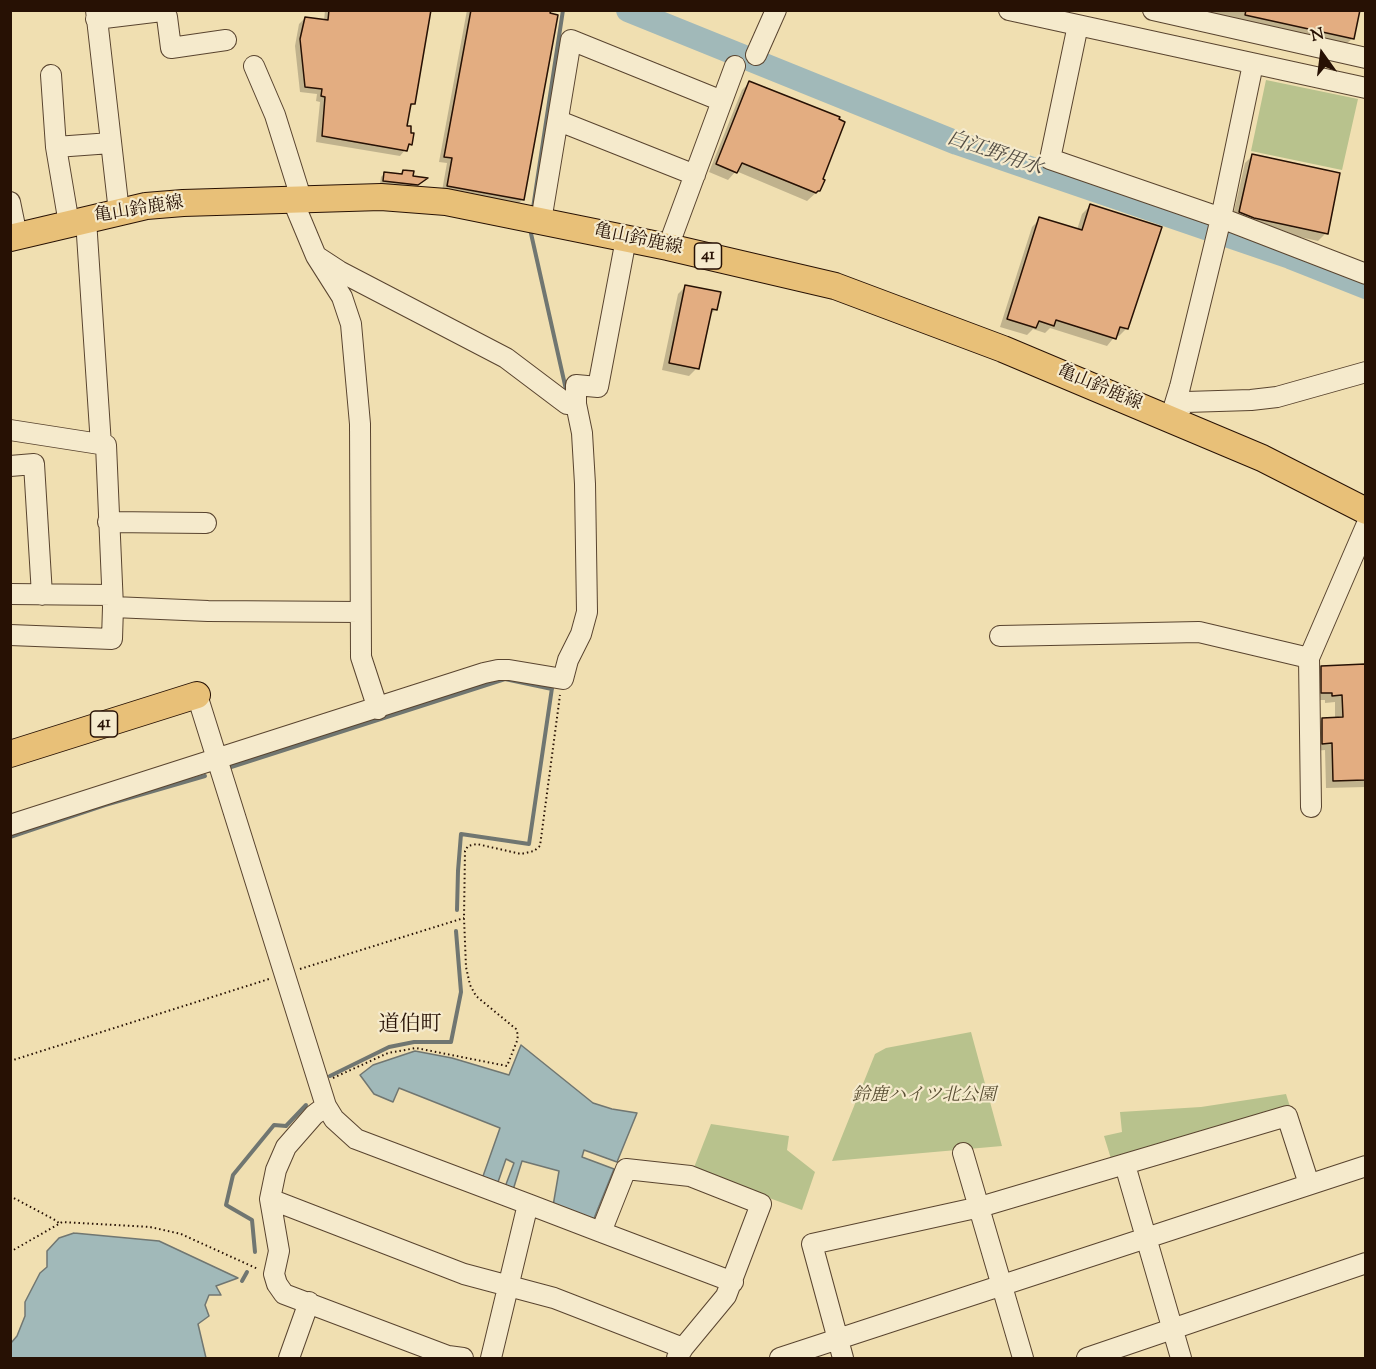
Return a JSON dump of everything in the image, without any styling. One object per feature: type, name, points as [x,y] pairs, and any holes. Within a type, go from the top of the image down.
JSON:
[{"type":"main road","name":"亀山鈴鹿線","points":[[14,237],[146,206],[183,202],[297,201],[381,197],[446,202],[541,221],[668,247],[835,286],[1003,349],[1262,458],[1365,511]]},
{"type":"main road","name":"41","points":[[10,754],[197,695]]},
{"type":"street","points":[[119,212],[96,15],[162,10],[167,17],[171,48],[226,40]]},
{"type":"street","points":[[1009,10],[1364,88],[1365,67]]},
{"type":"street","points":[[1153,10],[1365,58]]},
{"type":"street","points":[[756,55],[773,11]]},
{"type":"street","points":[[1078,25],[1050,159],[1218,227],[1365,274]]},
{"type":"street","points":[[541,221],[571,40],[722,101]]},
{"type":"street","points":[[1170,420],[1218,227],[1253,64]]},
{"type":"street","points":[[254,66],[275,114],[297,201],[316,256],[342,297],[351,324],[360,424],[361,657],[378,709]]},
{"type":"street","points":[[668,247],[735,66]]},
{"type":"street","points":[[51,75],[56,147],[77,222],[101,445]]},
{"type":"street","points":[[559,121],[695,175]]},
{"type":"street","points":[[56,147],[111,143]]},
{"type":"street","points":[[10,202],[14,237]]},
{"type":"street","points":[[10,825],[498,670],[563,680],[568,660],[581,634],[587,612],[584,473],[576,385],[598,387],[626,239]]},
{"type":"street","points":[[316,256],[339,271],[506,358],[567,404],[576,404]]},
{"type":"street","points":[[1170,420],[1186,402],[1277,397],[1365,372]]},
{"type":"street","points":[[10,430],[106,445],[112,639],[10,635]]},
{"type":"street","points":[[10,465],[34,464],[42,595]]},
{"type":"street","points":[[108,522],[206,523]]},
{"type":"street","points":[[1311,807],[1309,658],[1365,526]]},
{"type":"street","points":[[10,594],[208,611],[360,612]]},
{"type":"street","points":[[1000,636],[1199,632],[1309,658]]},
{"type":"street","points":[[197,695],[326,1106],[341,1127],[356,1139],[733,1282]]},
{"type":"street","points":[[326,1106],[314,1115],[286,1147],[276,1170],[270,1199],[279,1251],[274,1274],[277,1284],[284,1294],[448,1356],[463,1359]]},
{"type":"street","points":[[841,1349],[812,1244],[980,1207],[1287,1116],[1309,1184]]},
{"type":"street","points":[[963,1153],[1023,1359]]},
{"type":"street","points":[[1125,1165],[1181,1359]]},
{"type":"street","points":[[780,1359],[841,1349],[1002,1286],[1365,1166]]},
{"type":"street","points":[[270,1199],[464,1274],[554,1298],[680,1353],[726,1296],[761,1203],[690,1176],[626,1169],[601,1232]]},
{"type":"street","points":[[491,1359],[528,1204]]},
{"type":"street","points":[[1087,1359],[1365,1263]]},
{"type":"street","points":[[289,1359],[309,1302]]},
{"type":"path","points":[[321,1086],[334,1077],[388,1053],[416,1047],[507,1066],[518,1035],[516,1029],[476,996],[466,968],[465,851],[468,846],[477,844],[521,854],[534,851],[540,846],[563,680]]},
{"type":"path","points":[[10,1061],[464,918]]},
{"type":"path","points":[[10,1196],[59,1223]]},
{"type":"path","points":[[10,1252],[62,1222],[163,1229],[181,1234],[262,1271],[274,1274]]},
{"type":"green space","points":[[1266,80],[1358,99],[1342,170],[1251,151]]},
{"type":"green space","name":"鈴鹿ハイツ北公園","points":[[971,1032],[1002,1146],[832,1161],[875,1054],[886,1048]]},
{"type":"green space","points":[[1286,1094],[1291,1110],[1112,1162],[1104,1136],[1122,1132],[1120,1112],[1201,1107]]},
{"type":"green space","points":[[711,1124],[789,1136],[787,1150],[815,1172],[802,1210],[693,1170]]},
{"type":"water","points":[[521,1045],[593,1103],[637,1113],[617,1162],[584,1150],[582,1157],[614,1169],[593,1221],[553,1206],[559,1171],[522,1161],[513,1190],[505,1187],[514,1163],[506,1159],[497,1185],[482,1179],[500,1128],[399,1088],[393,1102],[374,1094],[360,1075],[373,1065],[415,1051],[452,1058],[509,1075]]},
{"type":"water","points":[[74,1233],[159,1241],[238,1278],[216,1286],[221,1295],[209,1295],[205,1305],[209,1316],[198,1324],[206,1358],[11,1358],[11,1343],[17,1336],[25,1316],[25,1302],[40,1273],[47,1267],[47,1251],[59,1238]]},
{"type":"building","points":[[329,10],[431,10],[415,104],[411,104],[407,126],[411,126],[411,133],[414,133],[412,145],[409,144],[407,151],[322,136],[325,97],[321,96],[322,89],[305,87],[300,39],[305,17],[328,20]]},
{"type":"building","points":[[471,10],[551,10],[550,13],[558,15],[524,200],[447,186],[452,158],[444,157]]},
{"type":"building","points":[[1246,10],[1360,10],[1354,39],[1245,15]]},
{"type":"building","points":[[749,81],[840,117],[839,119],[845,122],[820,191],[816,193],[742,163],[737,173],[716,164]]},
{"type":"building","points":[[1252,154],[1340,173],[1328,234],[1254,218],[1239,212]]},
{"type":"building","points":[[403,170],[414,171],[413,176],[428,178],[418,185],[383,181],[384,172],[402,174]]},
{"type":"building","points":[[1090,204],[1162,227],[1128,329],[1120,327],[1116,339],[1056,320],[1054,326],[1039,321],[1036,328],[1007,319],[1039,217],[1082,230]]},
{"type":"building","points":[[685,285],[721,292],[717,310],[712,309],[699,369],[669,363]]},
{"type":"building","points":[[1365,664],[1365,780],[1333,781],[1332,743],[1322,744],[1322,718],[1343,717],[1342,695],[1332,696],[1332,693],[1321,693],[1321,666]]},
{"type":"waterway","points":[[533,208],[563,10]]},
{"type":"waterway","name":"白江野用水","points":[[628,10],[957,143],[1290,257],[1366,287]]},
{"type":"waterway","points":[[530,229],[567,394]]},
{"type":"waterway","points":[[228,768],[505,679],[552,689]]},
{"type":"waterway","points":[[457,910],[461,834],[529,844],[552,688]]},
{"type":"waterway","points":[[10,837],[105,805],[205,776]]},
{"type":"waterway","points":[[330,1076],[389,1047],[414,1042],[451,1042],[461,992],[456,931]]},
{"type":"waterway","points":[[255,1252],[252,1220],[226,1205],[233,1175],[274,1125],[286,1126],[306,1105]]},
{"type":"waterway","points":[[242,1281],[247,1272]]},
{"type":"district","name":"道伯町","points":[[410,1026]]}]
